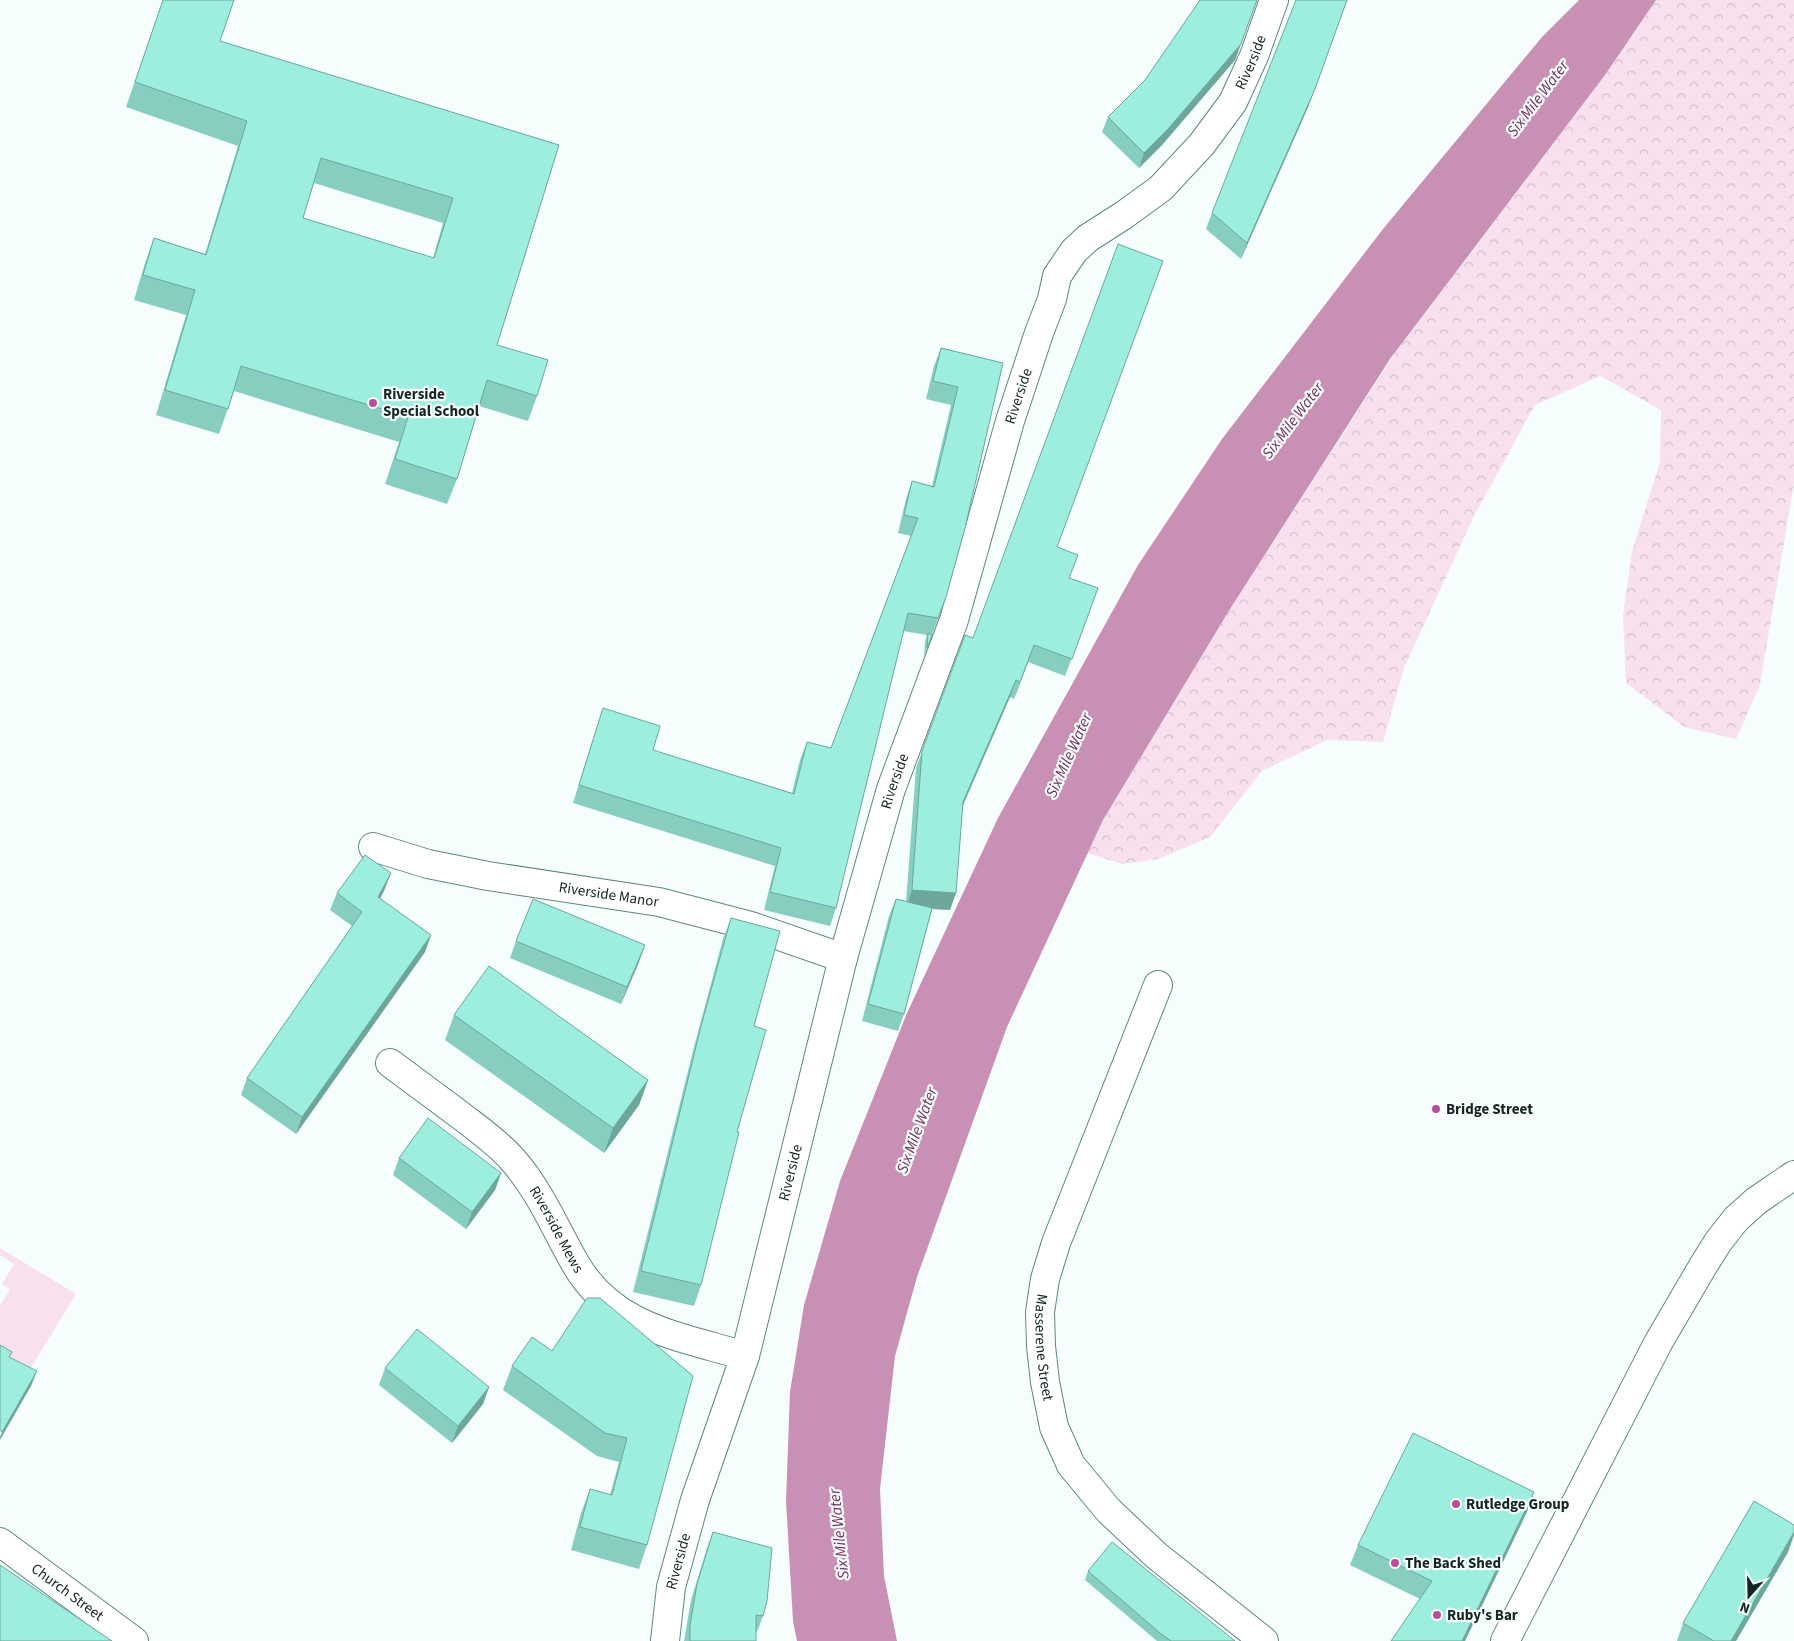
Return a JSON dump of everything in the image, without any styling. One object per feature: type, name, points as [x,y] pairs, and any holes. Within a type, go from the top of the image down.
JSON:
[{"type":"street","name":"Riverside","points":[[665,1641],[670,1586],[695,1500],[746,1356],[843,958],[891,789],[954,620],[1010,421],[1038,333],[1052,299],[1057,276],[1074,251],[1088,238],[1162,188],[1202,144],[1233,102],[1254,56],[1274,0]]},
{"type":"street","name":"Riverside Manor","points":[[372,847],[428,864],[488,876],[659,902],[751,926],[843,958]]},
{"type":"street","name":"Masserene Street","points":[[1158,986],[1056,1243],[1045,1279],[1040,1312],[1045,1382],[1054,1427],[1071,1464],[1090,1489],[1109,1511],[1157,1556],[1264,1641]]},
{"type":"street","name":"Riverside Mews","points":[[390,1063],[492,1140],[512,1159],[528,1179],[586,1281],[603,1298],[629,1317],[645,1325],[746,1356]]},
{"type":"street","points":[[1505,1641],[1658,1344],[1703,1266],[1718,1242],[1736,1219],[1756,1201],[1794,1175]]},
{"type":"street","name":"Church Street","points":[[0,1542],[134,1641]]},
{"type":"green space","points":[[1656,0],[1794,0],[1794,483],[1760,685],[1736,739],[1684,727],[1626,683],[1623,615],[1632,551],[1660,462],[1661,410],[1600,376],[1535,405],[1473,518],[1404,668],[1383,742],[1327,740],[1262,771],[1210,837],[1158,859],[1122,864],[1087,853],[1103,820],[1230,609],[1397,350],[1605,75]]},
{"type":"green space","points":[[0,1248],[76,1294],[29,1371],[0,1354],[0,1306],[10,1289],[2,1284],[14,1264],[0,1255]]},
{"type":"water","name":"Six Mile Water","points":[[1579,0],[1656,0],[1605,75],[1390,359],[1230,609],[1103,820],[1007,1027],[917,1277],[895,1356],[880,1489],[884,1576],[897,1641],[797,1641],[793,1621],[786,1501],[790,1392],[804,1305],[840,1181],[907,1013],[998,818],[1138,565],[1222,439],[1383,229],[1542,37]]},
{"type":"building","points":[[163,0],[234,0],[220,41],[559,145],[497,345],[548,360],[537,396],[487,380],[457,479],[395,459],[408,417],[241,366],[228,409],[165,390],[195,290],[143,275],[154,238],[206,255],[247,121],[135,82]],"holes":[[[321,158],[453,198],[434,258],[303,218]]]},
{"type":"building","points":[[1200,0],[1257,0],[1241,44],[1168,129],[1144,153],[1108,117],[1145,80]]},
{"type":"building","points":[[1296,0],[1347,0],[1315,89],[1247,243],[1212,213]]},
{"type":"building","points":[[1118,244],[1163,261],[1057,547],[1078,555],[1069,578],[1098,588],[1072,659],[1034,645],[1020,682],[1016,680],[963,802],[956,893],[912,890],[922,751],[965,635],[973,638]]},
{"type":"building","points":[[941,348],[1003,363],[965,528],[946,597],[938,618],[908,613],[836,908],[770,892],[781,848],[579,785],[603,708],[660,726],[653,750],[794,794],[807,742],[831,748],[918,518],[904,515],[912,481],[934,487],[958,387],[933,381]]},
{"type":"building","points":[[928,633],[932,635],[927,648]]},
{"type":"building","points":[[365,855],[391,873],[378,897],[431,935],[302,1117],[247,1078],[362,912],[337,893]]},
{"type":"building","points":[[533,899],[645,945],[627,987],[516,941]]},
{"type":"building","points":[[896,899],[932,908],[904,1014],[868,1004]]},
{"type":"building","points":[[731,918],[780,931],[754,1026],[766,1030],[737,1132],[739,1132],[701,1285],[641,1271],[701,1026]]},
{"type":"building","points":[[489,966],[648,1080],[613,1128],[454,1015]]},
{"type":"building","points":[[428,1118],[501,1173],[472,1212],[399,1158]]},
{"type":"building","points":[[587,1298],[600,1298],[693,1376],[647,1545],[580,1527],[590,1489],[612,1495],[627,1438],[605,1433],[512,1366],[532,1337],[552,1351]]},
{"type":"building","points":[[417,1329],[489,1387],[458,1426],[385,1368]]},
{"type":"building","points":[[0,1345],[12,1352],[9,1357],[37,1371],[2,1432],[0,1430]]},
{"type":"building","points":[[1413,1433],[1534,1492],[1462,1641],[1391,1641],[1432,1581],[1358,1545]]},
{"type":"building","points":[[1754,1501],[1794,1525],[1794,1532],[1731,1641],[1714,1641],[1683,1623]]},
{"type":"building","points":[[713,1532],[772,1548],[767,1601],[763,1616],[756,1615],[756,1641],[690,1641],[690,1625],[697,1584]]},
{"type":"building","points":[[1112,1542],[1235,1641],[1171,1641],[1160,1633],[1088,1571]]},
{"type":"building","points":[[0,1565],[112,1641],[0,1641]]},
{"type":"place","name":"Riverside Special School","points":[[373,403]]},
{"type":"place","name":"Bridge Street","points":[[1436,1109]]},
{"type":"place","name":"Rutledge Group","points":[[1456,1504]]},
{"type":"place","name":"The Back Shed","points":[[1395,1563]]},
{"type":"place","name":"Ruby's Bar","points":[[1437,1615]]}]
